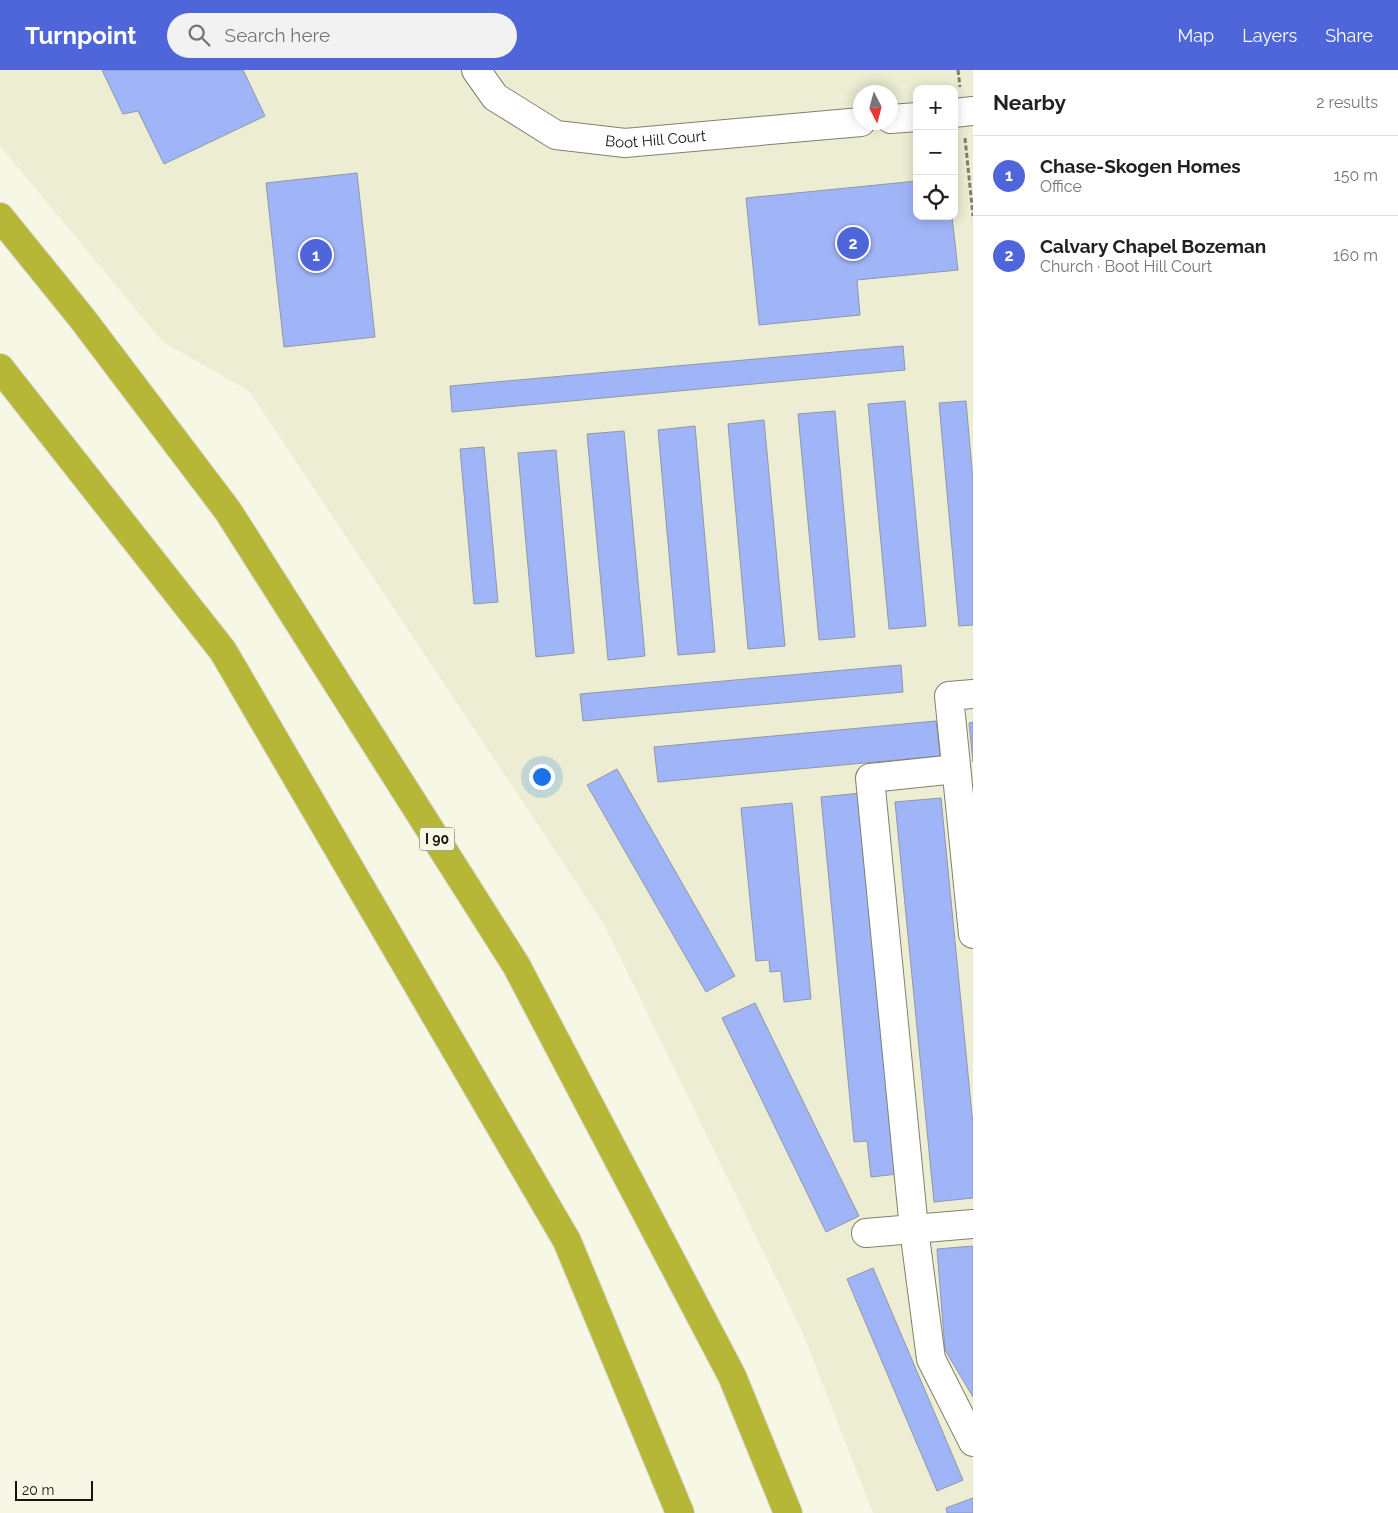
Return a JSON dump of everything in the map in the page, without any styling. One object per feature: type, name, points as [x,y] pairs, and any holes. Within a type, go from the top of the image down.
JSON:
[{"type":"highway","name":"I 90","points":[[0,217],[81,317],[228,511],[516,965],[732,1376],[788,1513]]},
{"type":"highway","points":[[0,368],[223,651],[567,1241],[680,1513]]},
{"type":"street","name":"Boot Hill Court","points":[[476,70],[496,97],[556,135],[625,143],[853,123]]},
{"type":"street","points":[[898,118],[913,117]]},
{"type":"street","points":[[973,694],[949,696],[973,934]]},
{"type":"street","points":[[956,769],[870,778],[914,1229],[931,1359],[973,1442]]},
{"type":"street","points":[[866,1233],[973,1224]]},
{"type":"path","points":[[958,70],[973,216]]},
{"type":"shaded area","points":[[0,70],[973,70],[973,1513],[873,1513],[802,1331],[604,924],[249,391],[163,342],[0,146]]},
{"type":"building","points":[[102,70],[243,70],[265,116],[164,164],[138,111],[123,114]]},
{"type":"building","points":[[357,173],[375,337],[284,347],[266,183]]},
{"type":"building","points":[[913,181],[913,220],[952,220],[958,270],[857,280],[860,315],[759,325],[746,198]]},
{"type":"building","points":[[903,346],[905,370],[452,412],[450,386]]},
{"type":"building","points":[[905,401],[926,626],[889,629],[868,404]]},
{"type":"building","points":[[966,401],[973,481],[973,625],[959,626],[939,403]]},
{"type":"building","points":[[835,411],[855,637],[819,640],[798,414]]},
{"type":"building","points":[[764,420],[785,646],[748,649],[728,424]]},
{"type":"building","points":[[695,426],[715,652],[678,655],[658,430]]},
{"type":"building","points":[[624,431],[645,656],[608,660],[587,434]]},
{"type":"building","points":[[484,447],[498,602],[474,604],[460,449]]},
{"type":"building","points":[[556,450],[574,653],[536,657],[518,453]]},
{"type":"building","points":[[901,665],[903,692],[583,721],[580,694]]},
{"type":"building","points":[[936,721],[940,756],[658,782],[654,747]]},
{"type":"building","points":[[973,722],[973,762],[969,723]]},
{"type":"building","points":[[617,769],[735,976],[706,992],[587,785]]},
{"type":"building","points":[[861,793],[898,1174],[871,1177],[867,1141],[854,1142],[821,797]]},
{"type":"building","points":[[941,798],[973,1125],[973,1198],[934,1202],[895,802]]},
{"type":"building","points":[[792,803],[811,999],[784,1002],[781,971],[770,972],[769,960],[756,961],[741,808]]},
{"type":"building","points":[[755,1003],[859,1216],[826,1232],[722,1018]]},
{"type":"building","points":[[973,1246],[973,1397],[945,1350],[937,1249]]},
{"type":"building","points":[[873,1268],[963,1480],[937,1491],[847,1279]]},
{"type":"building","points":[[973,1498],[973,1513],[947,1513],[946,1508]]},
{"type":"place","name":"Calvary Chapel Bozeman","points":[[853,243]]},
{"type":"place","name":"Chase-Skogen Homes","points":[[316,255]]}]
